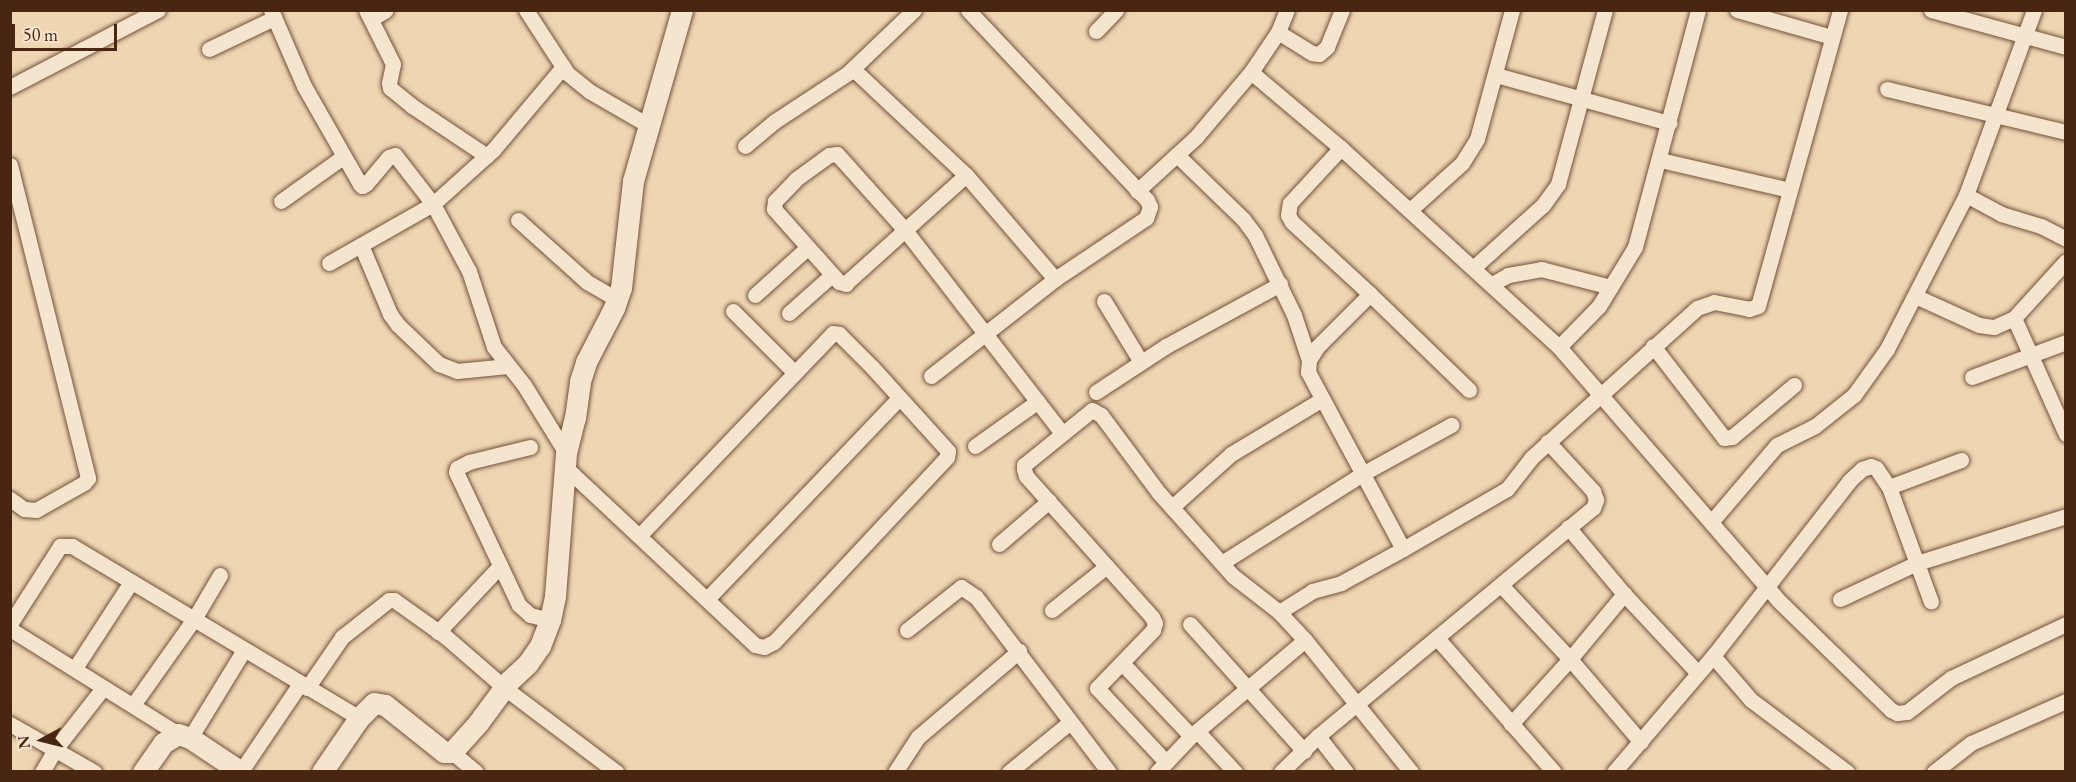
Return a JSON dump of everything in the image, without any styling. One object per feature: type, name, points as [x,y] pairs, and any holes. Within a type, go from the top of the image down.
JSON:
[{"type":"street","points":[[10,87],[158,10]]},
{"type":"street","points":[[386,10],[369,15],[393,64],[390,88],[412,106],[487,156]]},
{"type":"street","points":[[526,10],[563,67],[589,92],[648,125]]},
{"type":"street","points":[[452,753],[540,646],[550,620],[556,586],[566,460],[586,362],[617,299],[625,260],[633,181],[682,10]]},
{"type":"street","points":[[745,146],[775,121],[825,90],[853,69],[914,10]]},
{"type":"street","points":[[931,376],[1055,279],[1146,218],[1150,207],[968,10]]},
{"type":"street","points":[[1096,31],[1116,10]]},
{"type":"street","points":[[1137,191],[1196,137],[1251,72],[1278,32],[1287,10]]},
{"type":"street","points":[[1278,32],[1312,53],[1318,54],[1327,47],[1342,10]]},
{"type":"street","points":[[1410,210],[1471,151],[1482,124],[1512,10]]},
{"type":"street","points":[[1473,268],[1551,197],[1558,184],[1605,10]]},
{"type":"street","points":[[1559,347],[1599,306],[1635,247],[1660,160],[1698,10]]},
{"type":"street","points":[[1737,10],[1832,37]]},
{"type":"street","points":[[1279,612],[1312,591],[1341,584],[1507,489],[1531,458],[1548,442],[1683,318],[1704,304],[1714,302],[1749,309],[1758,306],[1839,10]]},
{"type":"street","points":[[1931,10],[2066,47]]},
{"type":"street","points":[[1712,522],[1777,445],[1830,416],[1854,395],[1887,349],[1966,195],[1997,117],[2034,10]]},
{"type":"street","points":[[209,49],[273,14],[304,86],[362,186],[389,157],[395,156],[433,204],[469,272],[494,347],[524,385],[566,460],[639,536],[755,645],[764,647],[774,642],[949,454],[946,447],[836,333],[830,334],[639,536]]},
{"type":"street","points":[[329,263],[433,204],[487,156],[563,67]]},
{"type":"street","points":[[853,69],[966,175],[1055,279]]},
{"type":"street","points":[[1251,72],[1341,148],[1559,347],[1767,588],[1897,713],[1907,712],[1951,678],[2066,624]]},
{"type":"street","points":[[1496,75],[1669,123]]},
{"type":"street","points":[[1887,89],[2066,132]]},
{"type":"street","points":[[1341,148],[1290,203],[1288,216],[1470,390]]},
{"type":"street","points":[[966,175],[905,230],[846,284],[842,285],[775,212],[774,205],[796,179],[834,153],[841,157],[905,230],[1062,433]]},
{"type":"street","points":[[1177,155],[1243,219],[1263,249],[1280,284],[1309,360],[1309,377],[1403,549]]},
{"type":"street","points":[[281,201],[344,156]]},
{"type":"street","points":[[1660,160],[1790,190]]},
{"type":"street","points":[[10,165],[88,478],[84,483],[36,510],[24,509],[10,499]]},
{"type":"street","points":[[1966,195],[2001,214],[2041,226],[2066,238]]},
{"type":"street","points":[[518,220],[587,282],[617,299]]},
{"type":"street","points":[[361,245],[390,314],[398,325],[440,364],[457,371],[508,366]]},
{"type":"street","points":[[755,295],[807,248]]},
{"type":"street","points":[[1915,296],[1987,327],[2002,325],[2014,318],[2066,261]]},
{"type":"street","points":[[1492,284],[1508,275],[1541,269],[1611,287]]},
{"type":"street","points":[[789,313],[832,275]]},
{"type":"street","points":[[1096,392],[1141,362],[1280,284]]},
{"type":"street","points":[[1309,360],[1322,342],[1370,294]]},
{"type":"street","points":[[1104,301],[1141,362]]},
{"type":"street","points":[[733,311],[794,372]]},
{"type":"street","points":[[2014,318],[2065,432]]},
{"type":"street","points":[[1972,377],[2066,342]]},
{"type":"street","points":[[1653,346],[1724,438],[1732,437],[1794,385]]},
{"type":"street","points":[[707,599],[899,398]]},
{"type":"street","points":[[1172,507],[1231,454],[1321,400]]},
{"type":"street","points":[[975,446],[1038,401]]},
{"type":"street","points":[[1305,640],[1194,733],[1161,767],[1097,690],[1098,684],[1122,663],[1153,630],[1155,623],[1049,501],[1024,469],[1024,465],[1088,412],[1096,411],[1172,507],[1243,586],[1279,612],[1305,640],[1411,771]]},
{"type":"street","points":[[1223,562],[1362,474],[1450,424]]},
{"type":"street","points":[[1281,771],[1298,761],[1318,736],[1593,508],[1596,496],[1587,482],[1548,442]]},
{"type":"street","points":[[530,447],[469,462],[461,465],[456,472],[524,612],[550,620]]},
{"type":"street","points":[[1889,487],[1961,460]]},
{"type":"street","points":[[1614,771],[1713,656],[1855,474],[1871,466],[1883,476],[1931,602]]},
{"type":"street","points":[[999,544],[1049,501]]},
{"type":"street","points":[[1840,599],[1917,563],[2066,516]]},
{"type":"street","points":[[1568,527],[1624,594],[1698,673]]},
{"type":"street","points":[[10,624],[60,546],[72,546],[359,718]]},
{"type":"street","points":[[438,632],[500,566]]},
{"type":"street","points":[[1052,610],[1107,566]]},
{"type":"street","points":[[134,705],[194,620],[220,575]]},
{"type":"street","points":[[75,668],[131,582]]},
{"type":"street","points":[[1501,585],[1570,659],[1641,742]]},
{"type":"street","points":[[907,630],[961,587],[975,597],[1019,651],[1070,722],[1109,771]]},
{"type":"street","points":[[1511,724],[1570,659],[1624,594]]},
{"type":"street","points":[[10,629],[241,771],[342,637],[389,600],[400,602],[506,689],[616,771]]},
{"type":"street","points":[[1190,624],[1248,686],[1298,761]]},
{"type":"street","points":[[1437,638],[1554,771]]},
{"type":"street","points":[[143,771],[163,743],[184,736],[244,650]]},
{"type":"street","points":[[895,771],[918,737],[1019,651]]},
{"type":"street","points":[[1713,656],[1751,700],[1847,771]]},
{"type":"street","points":[[1122,663],[1235,771]]},
{"type":"street","points":[[42,771],[56,748],[103,688]]},
{"type":"street","points":[[1944,768],[1971,743],[2066,702]]},
{"type":"street","points":[[322,771],[359,718],[374,703],[385,705],[444,752],[452,753],[476,771]]},
{"type":"street","points":[[1009,771],[1070,722]]},
{"type":"street","points":[[10,724],[94,771]]},
{"type":"street","points":[[1318,736],[1346,771]]}]
